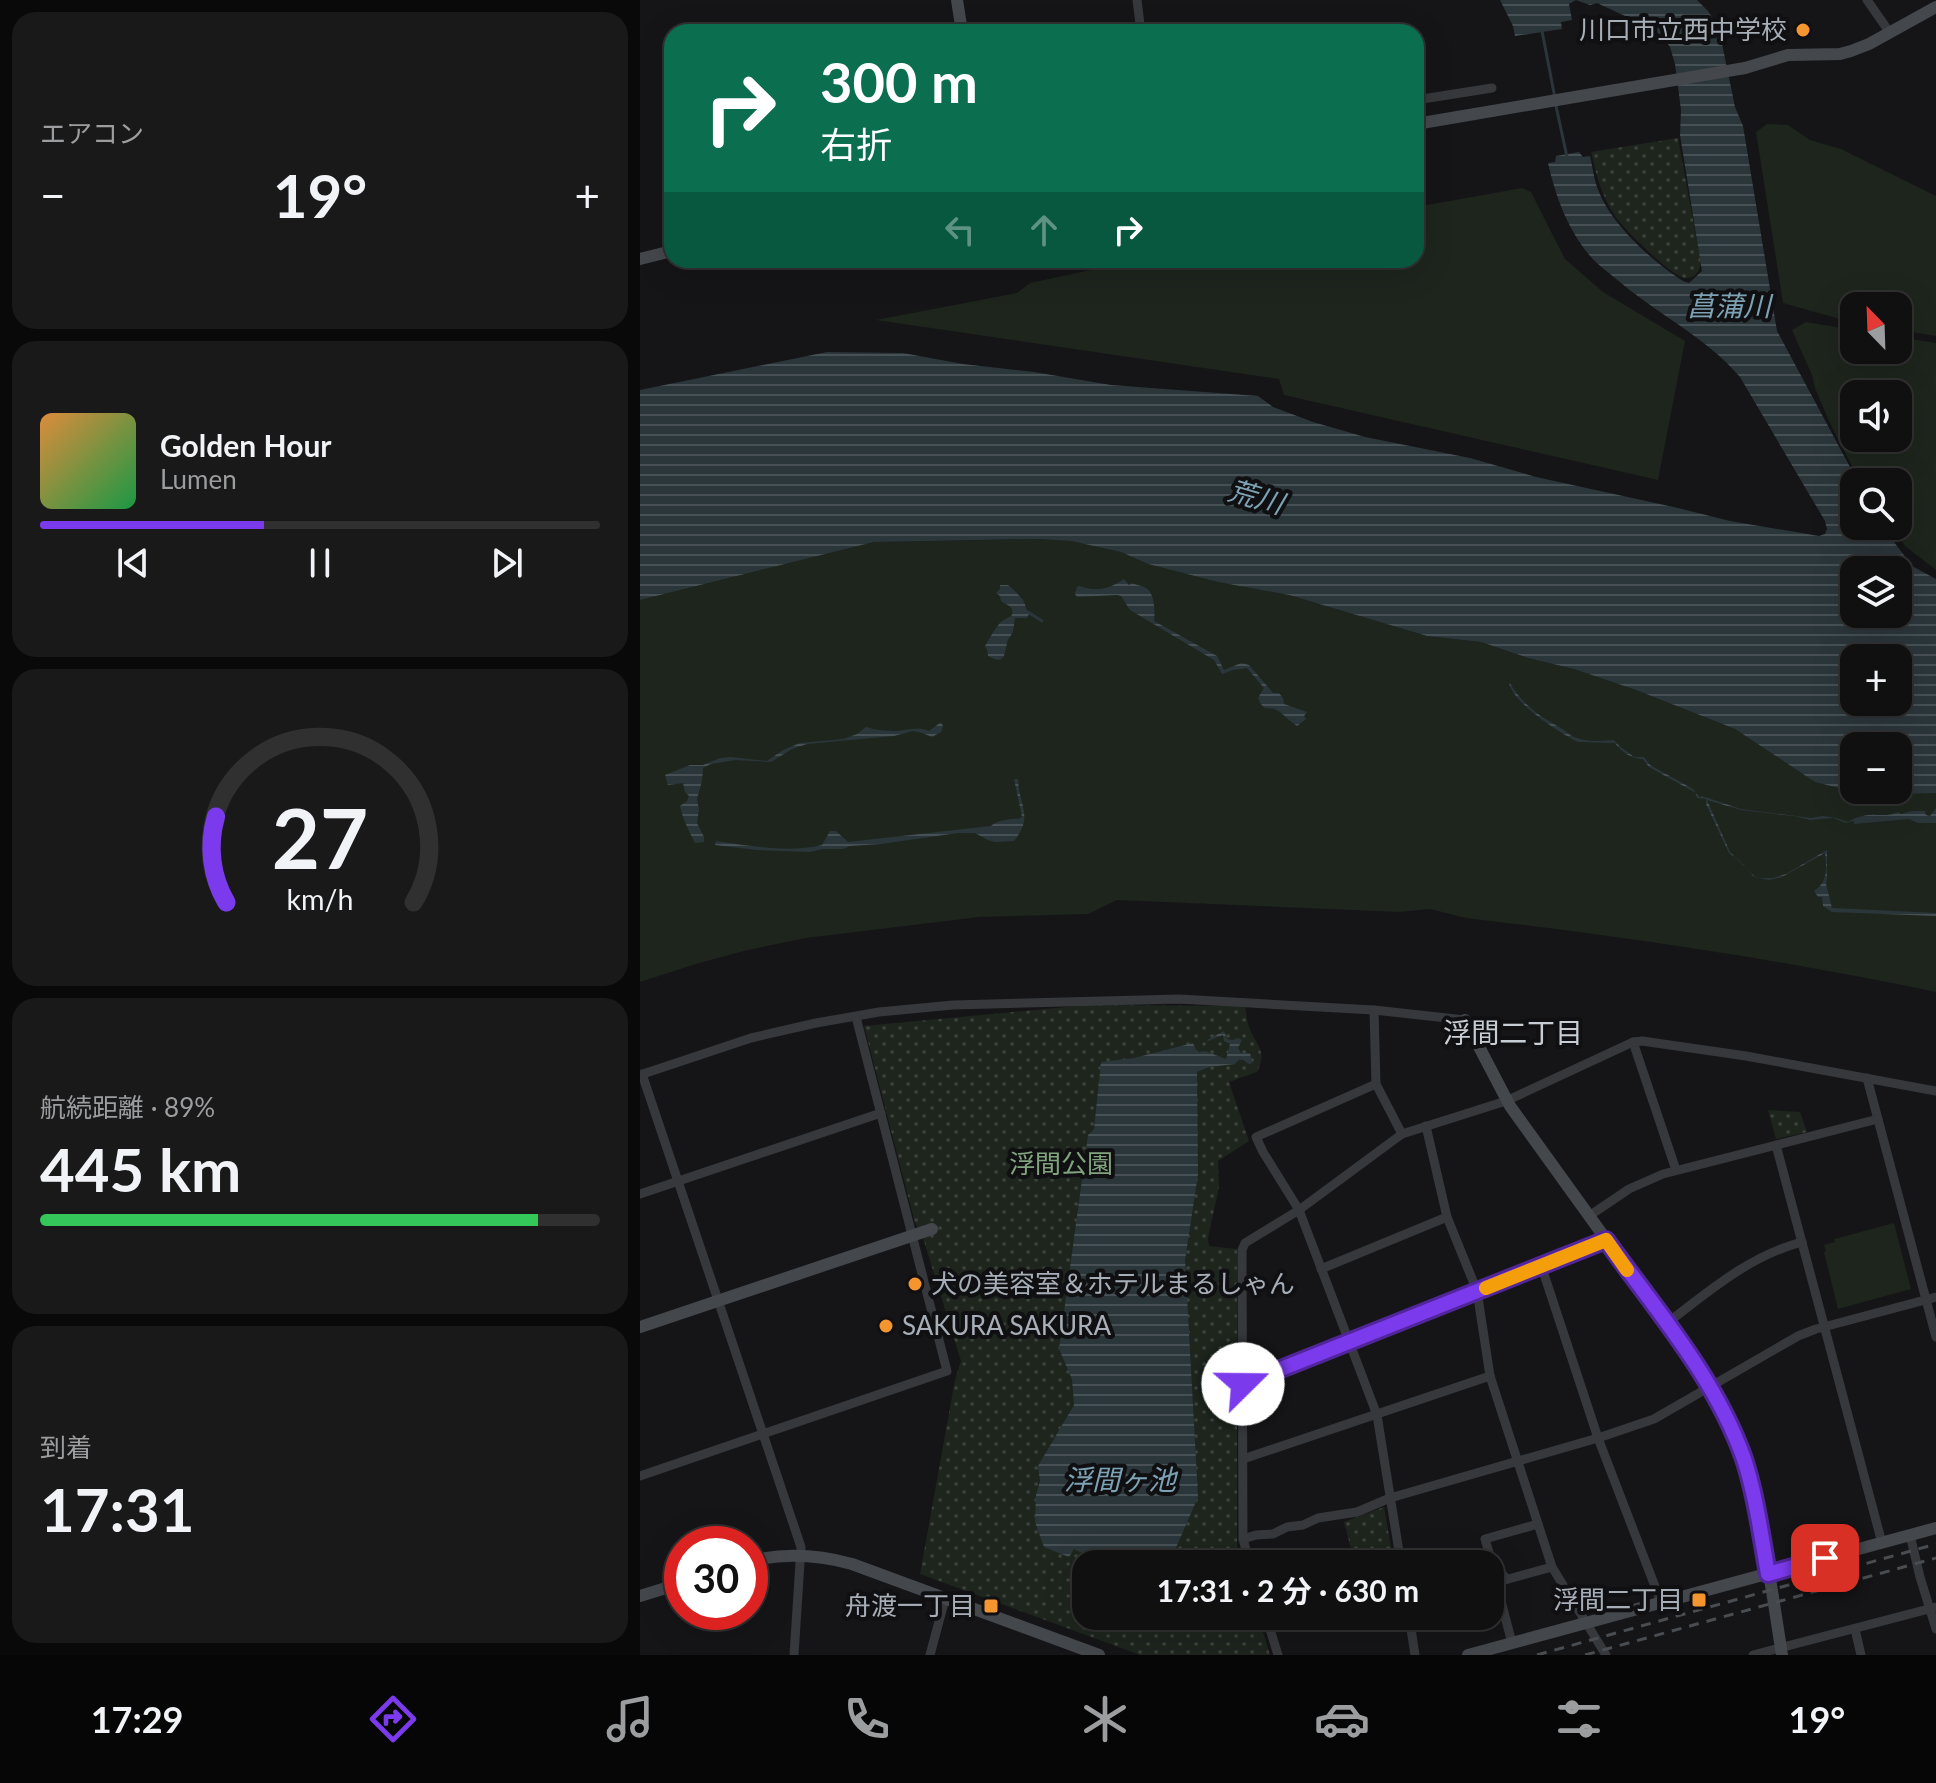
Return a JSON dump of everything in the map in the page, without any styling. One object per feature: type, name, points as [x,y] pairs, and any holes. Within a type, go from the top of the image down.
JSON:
[{"type":"street","points":[[957,0],[961,24]]},
{"type":"street","points":[[1137,0],[1140,24]]},
{"type":"street","points":[[1867,0],[1890,33]]},
{"type":"street","points":[[1424,123],[1745,68],[1788,55],[1840,54],[1869,44],[1936,7]]},
{"type":"street","points":[[1424,99],[1492,88]]},
{"type":"street","points":[[640,259],[664,253]]},
{"type":"street","points":[[794,1655],[801,1547],[641,1075],[751,1038],[879,1012],[953,1005],[1149,999],[1374,1010],[1465,1020],[1506,1101],[1711,1387],[1732,1430],[1748,1474],[1782,1651]]},
{"type":"street","points":[[1374,1010],[1376,1084],[1402,1134]]},
{"type":"street","points":[[640,1476],[947,1371],[856,1017]]},
{"type":"street","points":[[1246,1550],[1243,1539],[1242,1250],[1245,1243],[1299,1210],[1402,1134],[1506,1101],[1633,1042],[1642,1041],[1710,1050],[1936,1091]]},
{"type":"street","points":[[1633,1042],[1676,1170]]},
{"type":"street","points":[[1867,1078],[1931,1298],[1936,1337]]},
{"type":"street","points":[[1376,1084],[1256,1137],[1299,1210],[1377,1415],[1399,1550]]},
{"type":"street","points":[[640,1194],[881,1113]]},
{"type":"street","points":[[1589,1216],[1640,1183],[1676,1170],[1878,1119]]},
{"type":"street","points":[[1426,1126],[1447,1217],[1477,1291],[1490,1376],[1552,1567],[1606,1655]]},
{"type":"street","points":[[1776,1145],[1882,1543]]},
{"type":"street","points":[[1321,1269],[1447,1217]]},
{"type":"street","points":[[640,1327],[932,1229]]},
{"type":"street","points":[[1243,1384],[1606,1240]]},
{"type":"street","points":[[1666,1324],[1743,1266],[1771,1252],[1802,1242]]},
{"type":"street","points":[[1541,1265],[1598,1438],[1661,1602]]},
{"type":"street","points":[[1243,1539],[1273,1534],[1318,1518],[1357,1512],[1390,1498],[1654,1419],[1790,1340],[1825,1327],[1931,1298]]},
{"type":"street","points":[[1243,1459],[1490,1376]]},
{"type":"street","points":[[1507,1579],[1492,1563],[1485,1539],[1538,1524]]},
{"type":"street","points":[[1468,1655],[1936,1528]]},
{"type":"street","points":[[1910,1535],[1933,1608],[1936,1629]]},
{"type":"street","points":[[768,1558],[802,1556],[852,1564],[1099,1655]]},
{"type":"street","points":[[1504,1580],[1552,1567]]},
{"type":"street","points":[[640,1596],[664,1589]]},
{"type":"street","points":[[930,1655],[945,1599]]},
{"type":"street","points":[[1753,1655],[1782,1651],[1933,1608]]},
{"type":"street","points":[[1504,1618],[1512,1643]]},
{"type":"street","points":[[1855,1629],[1861,1655]]},
{"type":"street","points":[[1272,1630],[1278,1655]]},
{"type":"street","points":[[1411,1630],[1415,1655]]},
{"type":"green space","points":[[1767,124],[1788,125],[1810,140],[1841,149],[1936,196],[1936,336],[1912,332],[1912,292],[1840,292],[1840,319],[1783,303],[1756,132]]},
{"type":"green space","points":[[1678,138],[1701,263],[1696,274],[1688,278],[1679,276],[1659,261],[1615,216],[1597,177],[1591,152]]},
{"type":"green space","points":[[1522,188],[1531,192],[1565,259],[1603,292],[1685,341],[1658,480],[1284,395],[1279,379],[876,320],[1017,293],[1030,283],[1100,268],[1424,268],[1424,206]]},
{"type":"green space","points":[[1806,322],[1840,328],[1840,364],[1912,364],[1912,339],[1936,343],[1936,570],[1901,540],[1912,540],[1912,468],[1853,468],[1845,452],[1912,452],[1912,380],[1840,380],[1840,443],[1792,330]]},
{"type":"green space","points":[[1039,539],[1071,541],[1121,552],[1148,564],[1218,582],[1289,595],[1427,636],[1481,642],[1636,690],[1735,729],[1815,782],[1840,788],[1840,804],[1912,804],[1912,793],[1936,793],[1936,992],[1760,959],[1466,918],[1430,909],[1399,912],[1117,900],[1088,914],[979,917],[806,938],[748,950],[640,982],[640,600],[874,542]]},
{"type":"green space","name":"浮間公園","points":[[1088,1005],[1245,1006],[1249,1027],[1260,1048],[1260,1065],[1257,1072],[1229,1082],[1249,1141],[1218,1161],[1219,1187],[1208,1238],[1209,1246],[1237,1249],[1238,1550],[1072,1550],[1072,1630],[920,1574],[961,1361],[923,1238],[915,1223],[864,1026]]},
{"type":"green space","points":[[1768,1110],[1800,1112],[1807,1132],[1776,1139]]},
{"type":"green space","points":[[1894,1223],[1911,1289],[1838,1309],[1824,1245],[1835,1242],[1834,1239]]},
{"type":"green space","points":[[1384,1507],[1392,1550],[1351,1550],[1344,1522]]},
{"type":"green space","name":"浮間公園","points":[[1072,1630],[1262,1630],[1270,1655],[1140,1655]]},
{"type":"water","points":[[1500,0],[1576,0],[1569,4],[1572,20],[1561,22],[1562,29],[1515,36]]},
{"type":"water","points":[[1576,0],[1697,0],[1719,29],[1735,107],[1743,126],[1777,331],[1850,468],[1840,468],[1840,540],[1892,540],[1904,556],[1840,556],[1840,628],[1912,628],[1912,566],[1936,579],[1936,793],[1912,794],[1912,732],[1840,732],[1840,788],[1815,782],[1735,729],[1574,669],[1481,642],[1427,636],[1289,595],[1218,582],[1148,564],[1121,552],[1071,541],[874,542],[640,600],[640,390],[827,352],[903,353],[1111,385],[1258,396],[1273,407],[1365,437],[1470,458],[1536,477],[1730,521],[1819,536],[1825,534],[1825,521],[1740,377],[1704,343],[1597,263],[1583,247],[1564,213],[1548,163],[1555,162],[1556,156],[1579,152],[1583,157],[1590,156],[1605,205],[1635,242],[1683,281],[1689,283],[1702,271],[1680,135],[1681,110],[1675,64],[1670,47],[1661,35],[1647,26],[1597,3],[1590,5]]},
{"type":"water","points":[[1124,579],[1129,585],[1132,583],[1149,591],[1154,603],[1154,621],[1217,656],[1224,670],[1241,663],[1249,665],[1273,693],[1279,693],[1284,704],[1307,712],[1304,716],[1306,719],[1297,726],[1280,712],[1265,708],[1258,698],[1264,688],[1247,668],[1222,674],[1214,660],[1130,610],[1121,596],[1077,597],[1075,594],[1079,586],[1103,588]]},
{"type":"water","points":[[1000,585],[1008,585],[1016,592],[1029,614],[1027,618],[1015,618],[1004,655],[998,660],[988,656],[985,647],[999,624],[1012,615],[1011,607],[1001,601],[996,593]]},
{"type":"water","points":[[1509,682],[1532,709],[1573,736],[1590,741],[1614,740],[1634,757],[1644,757],[1650,765],[1696,793],[1649,767],[1643,759],[1635,758],[1627,754],[1615,743],[1578,742],[1570,738],[1518,699]]},
{"type":"water","points":[[941,722],[941,732],[932,737],[913,731],[894,736],[807,744],[771,762],[735,760],[703,768],[697,799],[697,823],[704,842],[695,843],[683,816],[680,806],[689,796],[683,783],[668,785],[665,775],[720,758],[767,761],[800,743],[843,739],[866,727],[887,731],[916,729],[929,731]]},
{"type":"water","points":[[1014,779],[1018,779],[1024,818],[1014,841],[995,842],[975,833],[958,833],[810,852],[715,845],[716,841],[769,848],[797,848],[822,845],[830,831],[836,831],[848,842],[991,826],[1022,817]]},
{"type":"water","points":[[1696,793],[1699,797],[1702,796],[1741,809],[1811,818],[1823,816],[1836,818],[1848,822],[1865,815],[1898,812],[1925,811],[1930,816],[1936,808],[1936,823],[1918,823],[1909,819],[1854,824],[1854,821],[1846,823],[1833,818],[1810,820],[1741,810],[1707,800],[1730,852],[1736,858],[1729,853],[1706,799],[1697,798]]},
{"type":"water","points":[[1827,850],[1826,884],[1832,908],[1936,913],[1936,916],[1832,912],[1823,906],[1822,897],[1814,891],[1824,879],[1825,853],[1782,877],[1769,880],[1759,878],[1786,874]]},
{"type":"water","name":"浮間ヶ池","points":[[1224,1031],[1227,1039],[1242,1040],[1238,1048],[1241,1053],[1250,1053],[1252,1063],[1238,1060],[1235,1064],[1209,1067],[1197,1072],[1198,1174],[1185,1260],[1198,1497],[1175,1550],[1074,1549],[1069,1557],[1044,1547],[1035,1522],[1036,1495],[1040,1481],[1038,1466],[1074,1405],[1072,1379],[1059,1349],[1088,1135],[1094,1129],[1101,1062],[1134,1058],[1193,1043],[1197,1052],[1205,1051],[1226,1059],[1230,1044],[1224,1041],[1223,1035],[1207,1040]]},
{"type":"waterway","points":[[1542,31],[1555,98]]},
{"type":"waterway","points":[[1556,106],[1567,157]]},
{"type":"waterway","points":[[1028,612],[1042,621]]},
{"type":"railway","points":[[1537,1655],[1936,1544]]},
{"type":"railway","points":[[1585,1655],[1936,1558]]},
{"type":"slow traffic","points":[[1486,1288],[1606,1240],[1627,1270]]},
{"type":"place","name":"川口市立西中学校","points":[[1803,30]]},
{"type":"place","name":"犬の美容室＆ホテルまるしゃん","points":[[915,1284]]},
{"type":"place","name":"SAKURA SAKURA","points":[[886,1326]]},
{"type":"place","name":"浮間二丁目","points":[[1699,1600]]},
{"type":"place","name":"舟渡一丁目","points":[[991,1606]]},
{"type":"district","name":"浮間二丁目","points":[[1513,1033]]},
{"type":"route","points":[[1243,1384],[1606,1240],[1708,1381],[1725,1415],[1753,1489],[1768,1574],[1825,1558]]},
{"type":"water label","name":"菖蒲川","points":[[1729,306]]},
{"type":"water label","name":"荒川","points":[[1256,497]]}]
